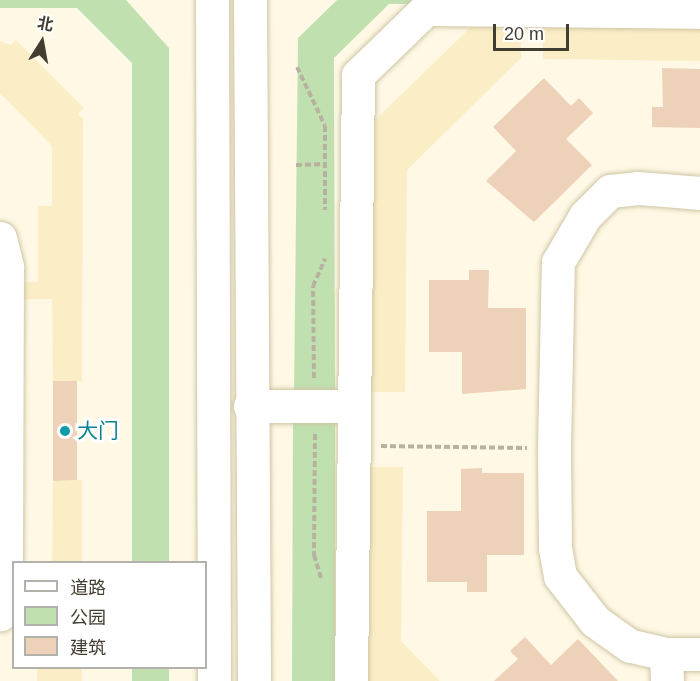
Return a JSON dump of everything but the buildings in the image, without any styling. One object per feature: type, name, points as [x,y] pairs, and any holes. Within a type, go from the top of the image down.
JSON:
[{"type":"main road","points":[[212,0],[214,681]]},
{"type":"main road","points":[[250,0],[250,406],[254,681]]},
{"type":"main road","points":[[351,681],[358,75],[426,9],[700,12]]},
{"type":"main road","points":[[700,193],[638,188],[610,191],[567,241],[558,262],[554,448],[555,548],[560,576],[595,621],[630,646],[667,667],[700,654]]},
{"type":"main road","points":[[0,238],[8,267],[6,590],[0,614]]},
{"type":"main road","points":[[250,406],[354,406]]},
{"type":"path","points":[[297,67],[325,126],[325,218]]},
{"type":"path","points":[[323,584],[314,555],[314,286],[325,251]]},
{"type":"path","points":[[354,446],[554,448]]},
{"type":"shaded area","points":[[543,24],[700,25],[700,61],[543,59]]},
{"type":"shaded area","points":[[473,25],[521,25],[521,58],[407,170],[405,392],[370,392],[373,122]]},
{"type":"shaded area","points":[[16,40],[84,108],[78,114],[83,118],[82,381],[53,381],[52,299],[22,299],[22,282],[38,282],[38,206],[52,206],[52,146],[0,93],[0,41],[11,45]]},
{"type":"shaded area","points":[[369,467],[403,467],[401,641],[440,681],[366,681]]},
{"type":"shaded area","points":[[82,480],[82,561],[52,561],[53,481]]},
{"type":"shaded area","points":[[37,669],[82,669],[82,681],[37,681]]},
{"type":"green space","points":[[0,0],[126,0],[169,48],[169,561],[132,561],[132,63],[77,8],[0,8]]},
{"type":"green space","points":[[337,0],[700,0],[700,4],[389,4],[334,58],[335,396],[294,395],[298,38]]},
{"type":"green space","points":[[335,417],[335,681],[292,681],[293,418]]},
{"type":"green space","points":[[132,669],[169,669],[169,681],[132,681]]},
{"type":"place","name":"大门","points":[[65,431]]}]
